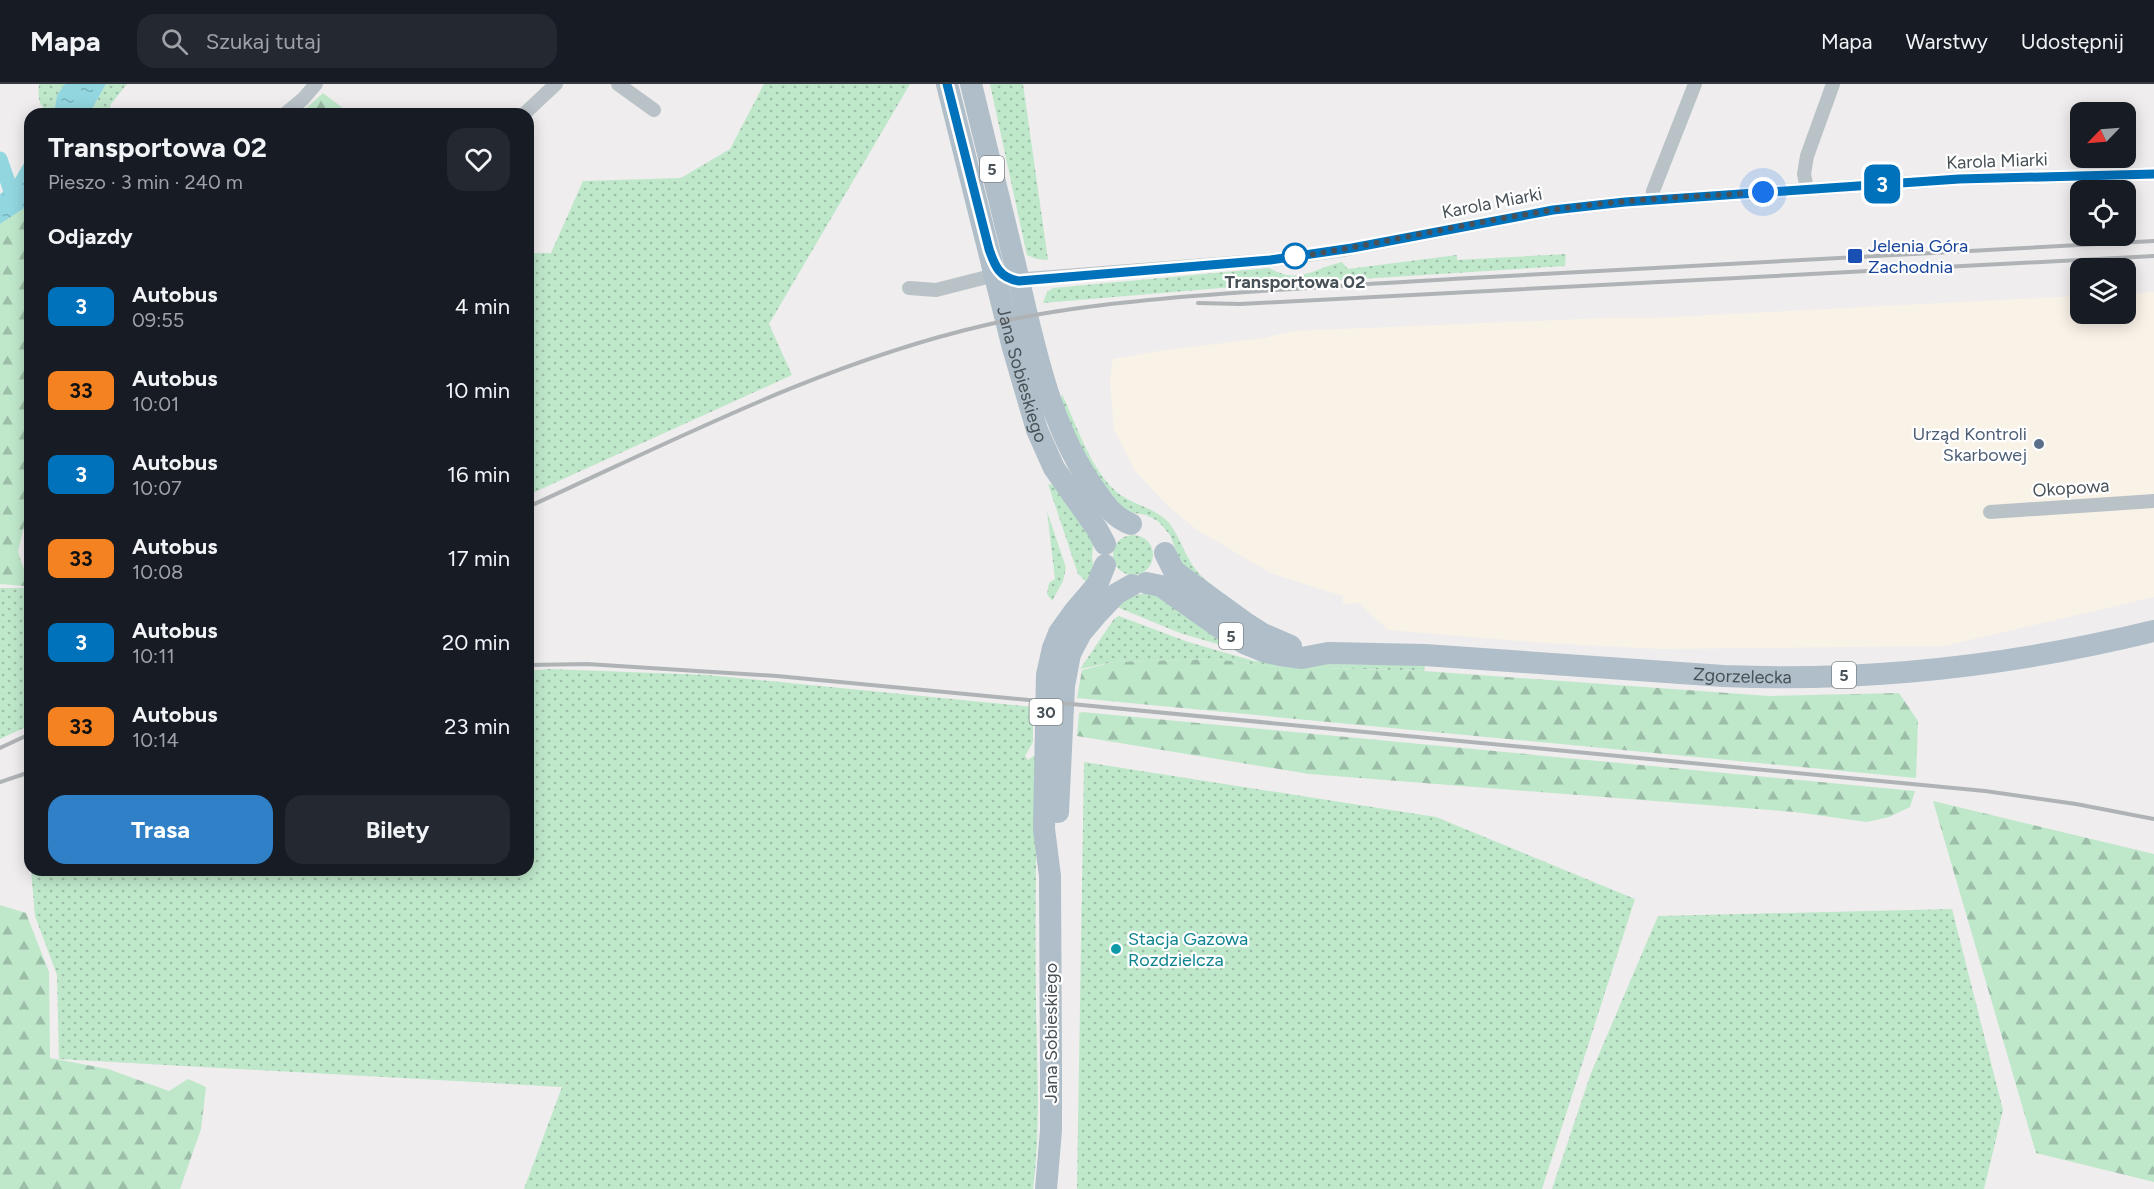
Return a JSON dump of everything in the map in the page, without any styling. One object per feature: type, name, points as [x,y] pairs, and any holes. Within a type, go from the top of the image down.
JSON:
[{"type":"main road","name":"Jana Sobieskiego","points":[[947,84],[1026,398],[1050,459],[1061,480],[1097,529],[1105,555],[1097,585],[1059,633],[1049,664],[1044,829],[1050,876],[1051,1130],[1046,1189]]},
{"type":"main road","name":"Jana Sobieskiego","points":[[971,84],[1046,383],[1068,446],[1079,468],[1105,505],[1116,516],[1131,524]]},
{"type":"main road","name":"5","points":[[1131,524],[1154,531],[1164,545],[1165,553]]},
{"type":"main road","points":[[1105,555],[1111,534],[1131,524]]},
{"type":"main road","points":[[1139,584],[1153,579],[1162,568],[1165,553]]},
{"type":"main road","name":"Zgorzelecka","points":[[1165,553],[1174,571],[1263,634],[1291,646],[1328,653],[1425,655],[1722,676],[1838,675],[1924,671],[2013,661],[2154,631]]},
{"type":"main road","name":"5","points":[[1105,555],[1116,579],[1139,584]]},
{"type":"main road","name":"Jana Sobieskiego","points":[[1050,876],[1057,830],[1064,686],[1068,661],[1076,641],[1088,623],[1116,594],[1139,584]]},
{"type":"main road","name":"Zgorzelecka","points":[[1139,584],[1161,586],[1224,631],[1252,647],[1266,652],[1302,658],[1328,653]]},
{"type":"street","points":[[292,108],[316,84]]},
{"type":"street","points":[[530,108],[556,84]]},
{"type":"street","points":[[618,84],[654,110]]},
{"type":"street","points":[[1653,200],[1653,191],[1695,84]]},
{"type":"street","points":[[1807,189],[1804,171],[1807,156],[1833,84]]},
{"type":"street","name":"Karola Miarki","points":[[1019,281],[1270,260],[1352,248],[1553,210],[1653,200],[1959,179],[2154,174]]},
{"type":"street","points":[[989,249],[1002,274],[1007,279],[1019,281],[1008,298],[1008,327]]},
{"type":"street","points":[[909,288],[936,290],[995,275]]},
{"type":"street","name":"Okopowa","points":[[1990,512],[2154,501]]},
{"type":"shaded area","points":[[2154,292],[2154,597],[1944,646],[1660,649],[1545,643],[1388,630],[1359,603],[1343,604],[1343,596],[1273,574],[1197,530],[1168,506],[1135,471],[1114,429],[1110,381],[1113,359],[1264,338],[1294,331],[1651,318],[2070,297],[2070,324],[2136,324],[2136,293]]},
{"type":"green space","points":[[39,84],[65,84],[57,95],[55,108],[44,108],[39,97]]},
{"type":"green space","points":[[106,84],[127,84],[110,108],[92,108]]},
{"type":"green space","points":[[764,84],[910,84],[769,324],[792,375],[534,492],[534,253],[551,253],[583,181],[681,178],[730,149]]},
{"type":"green space","points":[[990,84],[1023,84],[1048,260],[1027,255]]},
{"type":"green space","points":[[323,93],[343,108],[307,108]]},
{"type":"green space","points":[[23,209],[24,526],[18,552],[24,569],[24,586],[0,584],[0,224]]},
{"type":"green space","points":[[1566,254],[1565,266],[1221,288],[1043,303],[1047,292],[1053,288],[1269,268],[1280,273],[1298,275],[1342,262],[1348,269],[1457,255],[1457,260]]},
{"type":"green space","points":[[1062,394],[1092,460],[1108,484],[1124,497],[1164,518],[1173,528],[1192,565],[1202,577],[1262,621],[1184,571],[1170,535],[1158,521],[1146,515],[1124,511],[1082,455],[1061,398]]},
{"type":"green space","points":[[1048,484],[1058,486],[1094,539],[1092,557],[1094,569],[1090,585],[1078,574]]},
{"type":"green space","points":[[1047,511],[1066,568],[1063,581],[1052,601],[1047,594],[1049,583],[1055,579]]},
{"type":"green space","points":[[1133,535],[1141,536],[1147,541],[1152,547],[1152,563],[1147,569],[1141,574],[1133,575],[1125,574],[1119,569],[1114,563],[1113,555],[1114,547],[1119,541],[1125,536]]},
{"type":"green space","points":[[0,588],[24,588],[24,728],[0,739]]},
{"type":"green space","points":[[1155,592],[1248,653],[1180,633],[1112,605],[1128,596]]},
{"type":"green space","points":[[1119,616],[1188,642],[1254,661],[1302,664],[1425,665],[1424,671],[1266,666],[1216,659],[1114,662],[1080,669],[1114,619]]},
{"type":"green space","points":[[1216,659],[1266,666],[1424,671],[1769,696],[1899,693],[1918,721],[1916,778],[1077,698],[1082,670],[1114,662]]},
{"type":"green space","points":[[549,669],[708,675],[1033,707],[1033,742],[1025,756],[1028,760],[1038,753],[1036,942],[1038,1120],[1033,1189],[524,1189],[562,1087],[59,1059],[57,975],[35,916],[32,876],[534,876],[534,670]]},
{"type":"green space","points":[[1079,713],[1915,791],[1910,807],[1889,817],[1867,822],[1795,812],[1309,774],[1077,736]]},
{"type":"green space","points":[[1084,762],[1436,817],[1635,899],[1542,1189],[1077,1189]]},
{"type":"green space","points":[[1933,801],[2154,854],[2154,1182],[2036,1153]]},
{"type":"green space","points":[[0,905],[26,913],[49,972],[50,1058],[108,1069],[169,1091],[188,1079],[206,1087],[201,1129],[180,1189],[0,1189]]},
{"type":"green space","points":[[1952,909],[2003,1110],[1984,1189],[1552,1189],[1591,1073],[1658,916]]},
{"type":"water","points":[[65,84],[106,84],[92,108],[55,108],[57,95]]},
{"type":"water","points":[[24,163],[24,208],[0,224],[0,194],[10,187]]},
{"type":"waterway","points":[[0,159],[13,197]]},
{"type":"railway","points":[[534,504],[752,404],[867,359],[986,325],[1037,315],[1141,301],[1290,289],[2154,241]]},
{"type":"railway","points":[[1198,303],[1240,304],[2154,256]]},
{"type":"railway","points":[[534,665],[587,664],[777,676],[1985,791],[2076,804],[2154,819]]},
{"type":"railway","points":[[0,748],[24,737]]},
{"type":"railway","points":[[0,782],[24,774]]},
{"type":"bus line","name":"3","points":[[947,84],[993,261],[1007,279],[1019,281],[1270,260],[1352,248],[1553,210],[1625,202],[1959,179],[2154,174]]},
{"type":"place","name":"Transportowa 02","points":[[1295,256]]},
{"type":"place","name":"Jelenia Góra Zachodnia","points":[[1855,256]]},
{"type":"place","name":"Urząd Kontroli Skarbowej","points":[[2039,444]]},
{"type":"place","name":"Stacja Gazowa Rozdzielcza","points":[[1116,949]]},
{"type":"route","points":[[1295,256],[1288,258],[1553,210],[1625,202],[1763,192]]}]
